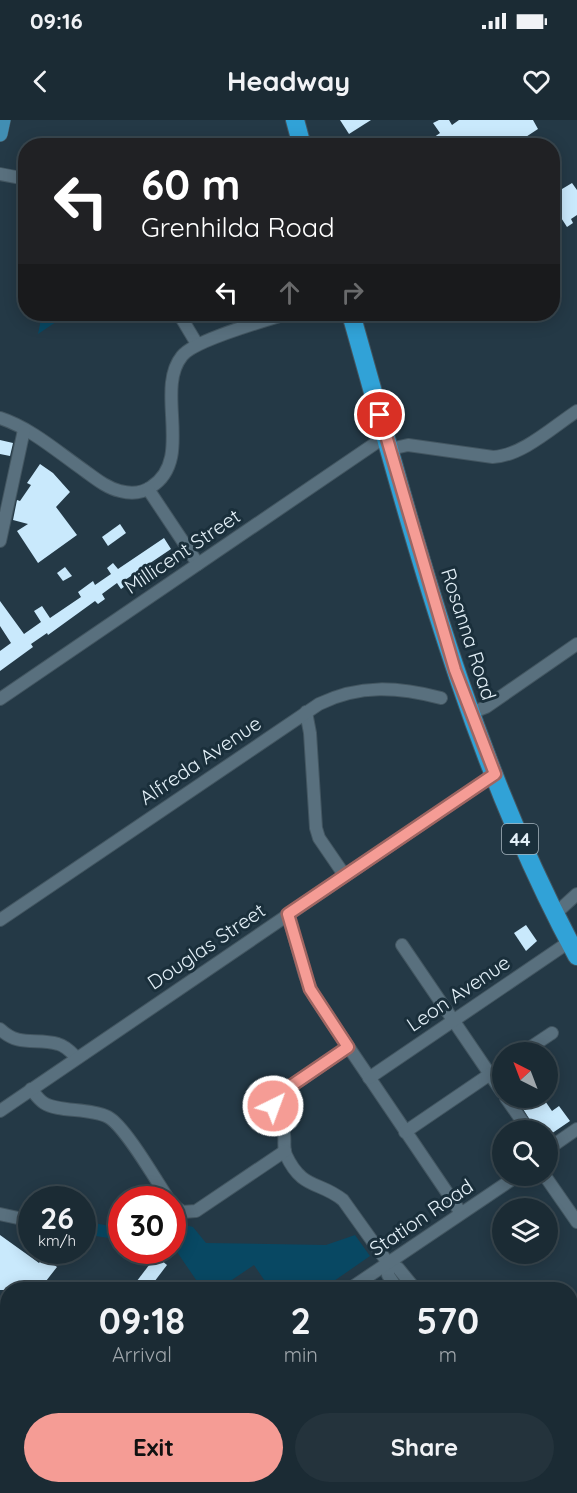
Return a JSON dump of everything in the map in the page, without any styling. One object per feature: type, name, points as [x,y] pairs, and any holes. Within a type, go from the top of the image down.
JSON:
[{"type":"highway","points":[[295,120],[301,138]]},
{"type":"highway","name":"Rosanna Road","points":[[353,321],[444,635],[471,713],[527,856],[573,949]]},
{"type":"main road","points":[[0,134],[3,120]]},
{"type":"street","points":[[0,174],[18,177]]},
{"type":"street","points":[[183,321],[197,344]]},
{"type":"street","points":[[0,418],[24,430],[111,489],[133,493],[148,489],[164,476],[170,464],[173,382],[176,366],[184,353],[197,344],[265,321]]},
{"type":"street","points":[[388,442],[493,457],[507,455],[577,411]]},
{"type":"street","points":[[0,541],[24,430]]},
{"type":"street","name":"Millicent Street","points":[[0,699],[198,564],[388,442]]},
{"type":"street","points":[[148,489],[198,564]]},
{"type":"street","points":[[471,713],[486,707],[577,645]]},
{"type":"street","name":"Alfreda Avenue","points":[[0,920],[306,712],[330,699],[368,689],[408,690],[441,698]]},
{"type":"street","points":[[306,712],[310,733],[316,828],[345,876]]},
{"type":"street","name":"Douglas Street","points":[[0,1111],[495,774]]},
{"type":"street","points":[[552,909],[577,893]]},
{"type":"street","points":[[288,914],[310,989],[461,1213]]},
{"type":"street","points":[[402,945],[492,1077]]},
{"type":"street","name":"Leon Avenue","points":[[369,1078],[453,1020],[573,949]]},
{"type":"street","points":[[0,1029],[6,1035],[22,1041],[62,1045],[73,1061]]},
{"type":"street","points":[[538,1042],[552,1033]]},
{"type":"street","points":[[348,1047],[282,1092],[274,1102],[274,1114],[284,1131],[285,1151],[292,1165],[304,1180],[334,1193],[343,1200],[388,1263],[398,1268],[409,1282]]},
{"type":"street","points":[[405,1131],[490,1074]]},
{"type":"street","points":[[35,1087],[57,1106],[96,1113],[112,1120],[124,1133],[160,1186]]},
{"type":"street","points":[[256,1094],[274,1102]]},
{"type":"street","points":[[558,1142],[577,1129]]},
{"type":"street","points":[[558,1152],[577,1139]]},
{"type":"street","points":[[186,1212],[196,1211],[285,1151]]},
{"type":"street","name":"Station Road","points":[[360,1282],[502,1186]]},
{"type":"street","points":[[552,1186],[577,1222]]},
{"type":"street","points":[[0,1214],[18,1218]]},
{"type":"street","points":[[388,1263],[387,1272],[393,1282]]},
{"type":"shaded area","points":[[41,321],[58,321],[38,334]]},
{"type":"shaded area","points":[[96,1223],[108,1226],[108,1238],[96,1236]]},
{"type":"shaded area","points":[[186,1225],[193,1227],[206,1243],[326,1245],[355,1235],[370,1256],[333,1282],[266,1282],[254,1265],[229,1282],[198,1282],[185,1264]]},
{"type":"building","points":[[340,120],[371,120],[349,134]]},
{"type":"building","points":[[439,120],[449,120],[452,125],[459,120],[533,120],[538,129],[524,138],[433,138],[440,133],[433,123]]},
{"type":"building","points":[[572,183],[577,190],[577,215],[571,219],[573,223],[567,227],[560,216],[560,190]]},
{"type":"building","points":[[0,440],[13,443],[10,456],[0,454]]},
{"type":"building","points":[[40,464],[53,473],[70,492],[56,507],[77,535],[38,563],[17,531],[28,524],[13,520],[17,500],[20,501],[31,485],[27,483]]},
{"type":"building","points":[[120,524],[126,533],[108,546],[102,537]]},
{"type":"building","points":[[164,538],[171,549],[125,580],[128,584],[121,589],[117,583],[102,594],[105,599],[98,604],[95,601],[48,635],[47,633],[31,644],[33,647],[0,671],[0,651],[11,643],[0,626],[0,601],[24,634],[41,622],[34,611],[42,606],[50,618],[81,597],[78,592],[93,581],[95,585],[111,574],[107,568],[113,563],[118,569]]},
{"type":"building","points":[[65,567],[72,576],[63,581],[57,573]]},
{"type":"building","points":[[526,925],[537,941],[526,951],[514,933]]},
{"type":"building","points":[[559,1106],[570,1121],[558,1129],[558,1120],[530,1120],[522,1108],[550,1108],[552,1111]]},
{"type":"building","points":[[0,1235],[18,1248],[18,1264],[53,1264],[57,1267],[45,1282],[0,1282]]},
{"type":"building","points":[[150,1264],[166,1264],[167,1265],[154,1282],[136,1282]]},
{"type":"route","points":[[273,1106],[276,1098],[282,1092],[348,1047],[310,989],[288,914],[495,774],[455,670],[380,415]]}]
